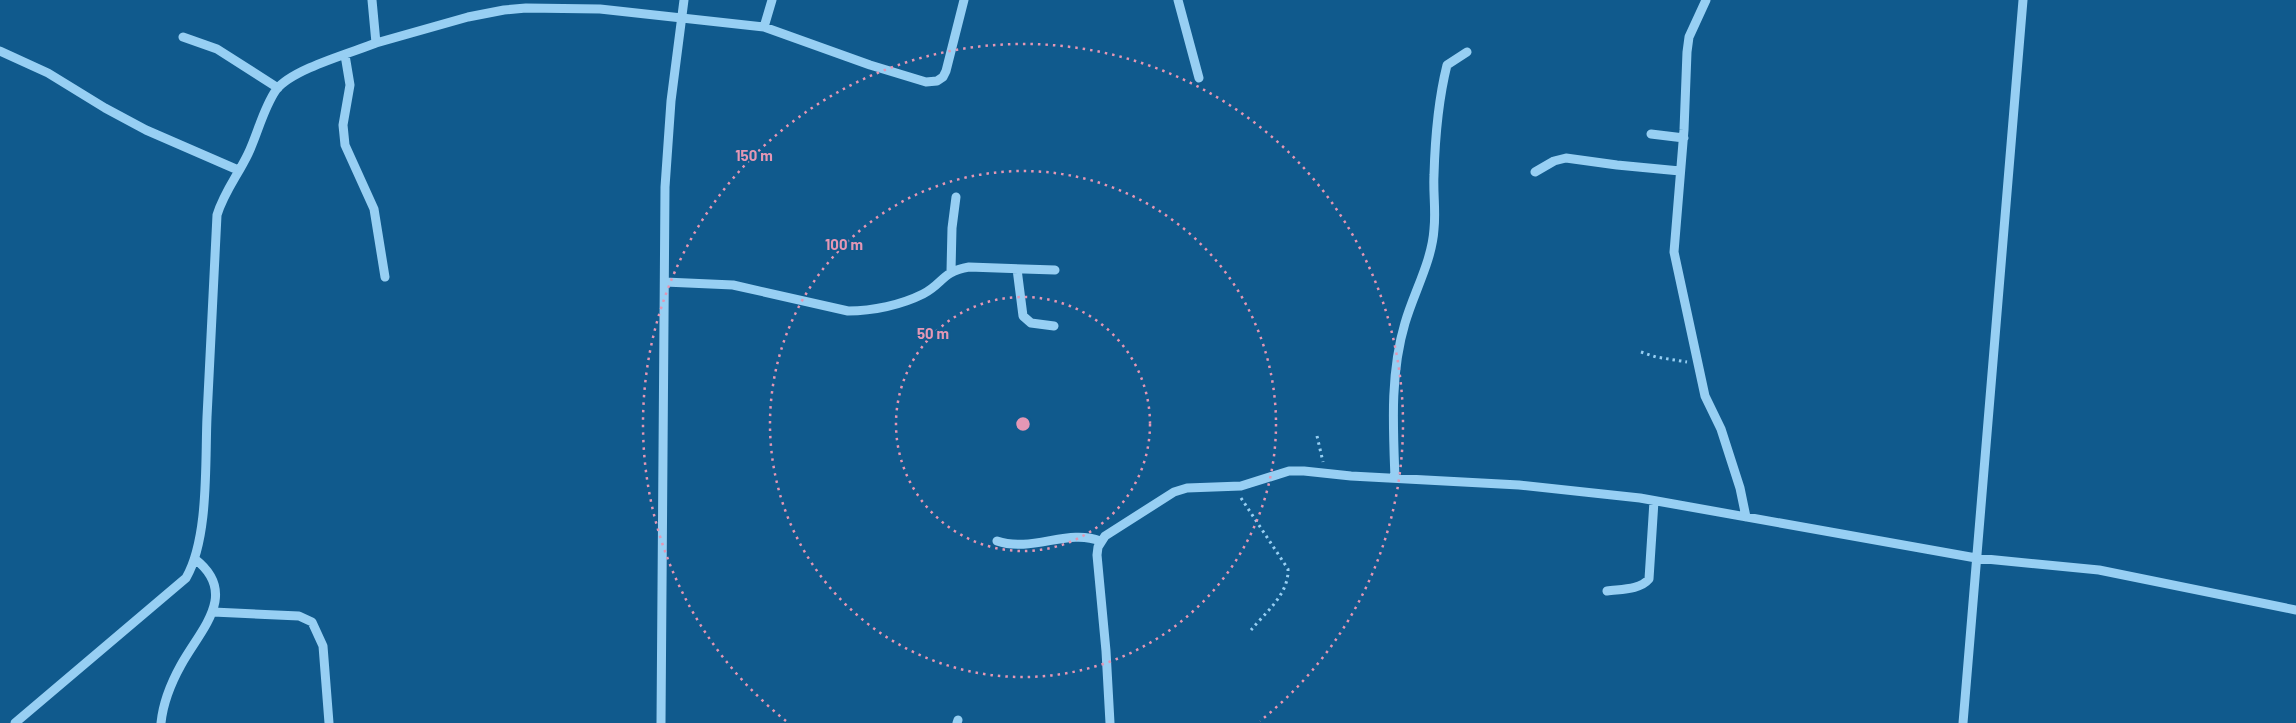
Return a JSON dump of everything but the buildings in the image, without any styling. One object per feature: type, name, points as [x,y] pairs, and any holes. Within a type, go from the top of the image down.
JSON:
[{"type":"street","points":[[372,0],[376,43]]},
{"type":"street","points":[[661,723],[664,236],[668,138],[684,0]]},
{"type":"street","points":[[764,27],[772,0]]},
{"type":"street","points":[[15,723],[186,578],[195,559],[203,497],[217,216],[221,202],[247,155],[268,104],[278,88],[298,73],[376,43],[525,4],[628,11],[764,27],[870,65],[926,82],[932,82],[944,77],[964,0]]},
{"type":"street","points":[[1178,0],[1199,78]]},
{"type":"street","points":[[1706,0],[1689,37],[1684,138],[1674,252],[1705,396],[1720,429],[1740,488],[1746,517]]},
{"type":"street","points":[[1963,723],[2023,0]]},
{"type":"street","points":[[183,37],[217,49],[278,88]]},
{"type":"street","points":[[0,52],[48,73],[146,130],[238,170]]},
{"type":"street","points":[[1395,478],[1393,424],[1396,362],[1404,324],[1432,245],[1435,150],[1444,78],[1447,65],[1466,52]]},
{"type":"street","points":[[345,56],[350,85],[343,125],[344,145],[374,209],[385,277]]},
{"type":"street","points":[[1651,134],[1684,138]]},
{"type":"street","points":[[1535,172],[1554,161],[1566,158],[1680,171]]},
{"type":"street","points":[[951,271],[952,228],[956,197]]},
{"type":"street","points":[[665,282],[733,285],[848,311],[860,311],[878,309],[924,293],[951,271],[969,267],[1056,270]]},
{"type":"street","points":[[1017,269],[1023,316],[1031,323],[1054,326]]},
{"type":"street","points":[[1110,723],[1106,651],[1097,556],[1100,541],[1115,527],[1174,492],[1187,488],[1235,486],[1259,482],[1289,471],[1519,485],[1654,501],[1976,558],[2099,570],[2296,610]]},
{"type":"street","points":[[1607,591],[1638,587],[1646,584],[1649,579],[1654,501]]},
{"type":"street","points":[[997,541],[1016,546],[1084,537],[1100,541]]},
{"type":"street","points":[[161,723],[167,696],[175,678],[214,612],[215,596],[210,574],[195,559]]},
{"type":"street","points":[[214,612],[299,616],[312,622],[323,646],[329,723]]},
{"type":"path","points":[[1640,352],[1679,362],[1697,362]]},
{"type":"path","points":[[1317,436],[1325,473]]},
{"type":"path","points":[[1235,486],[1288,569],[1288,580],[1280,596],[1251,630]]}]
